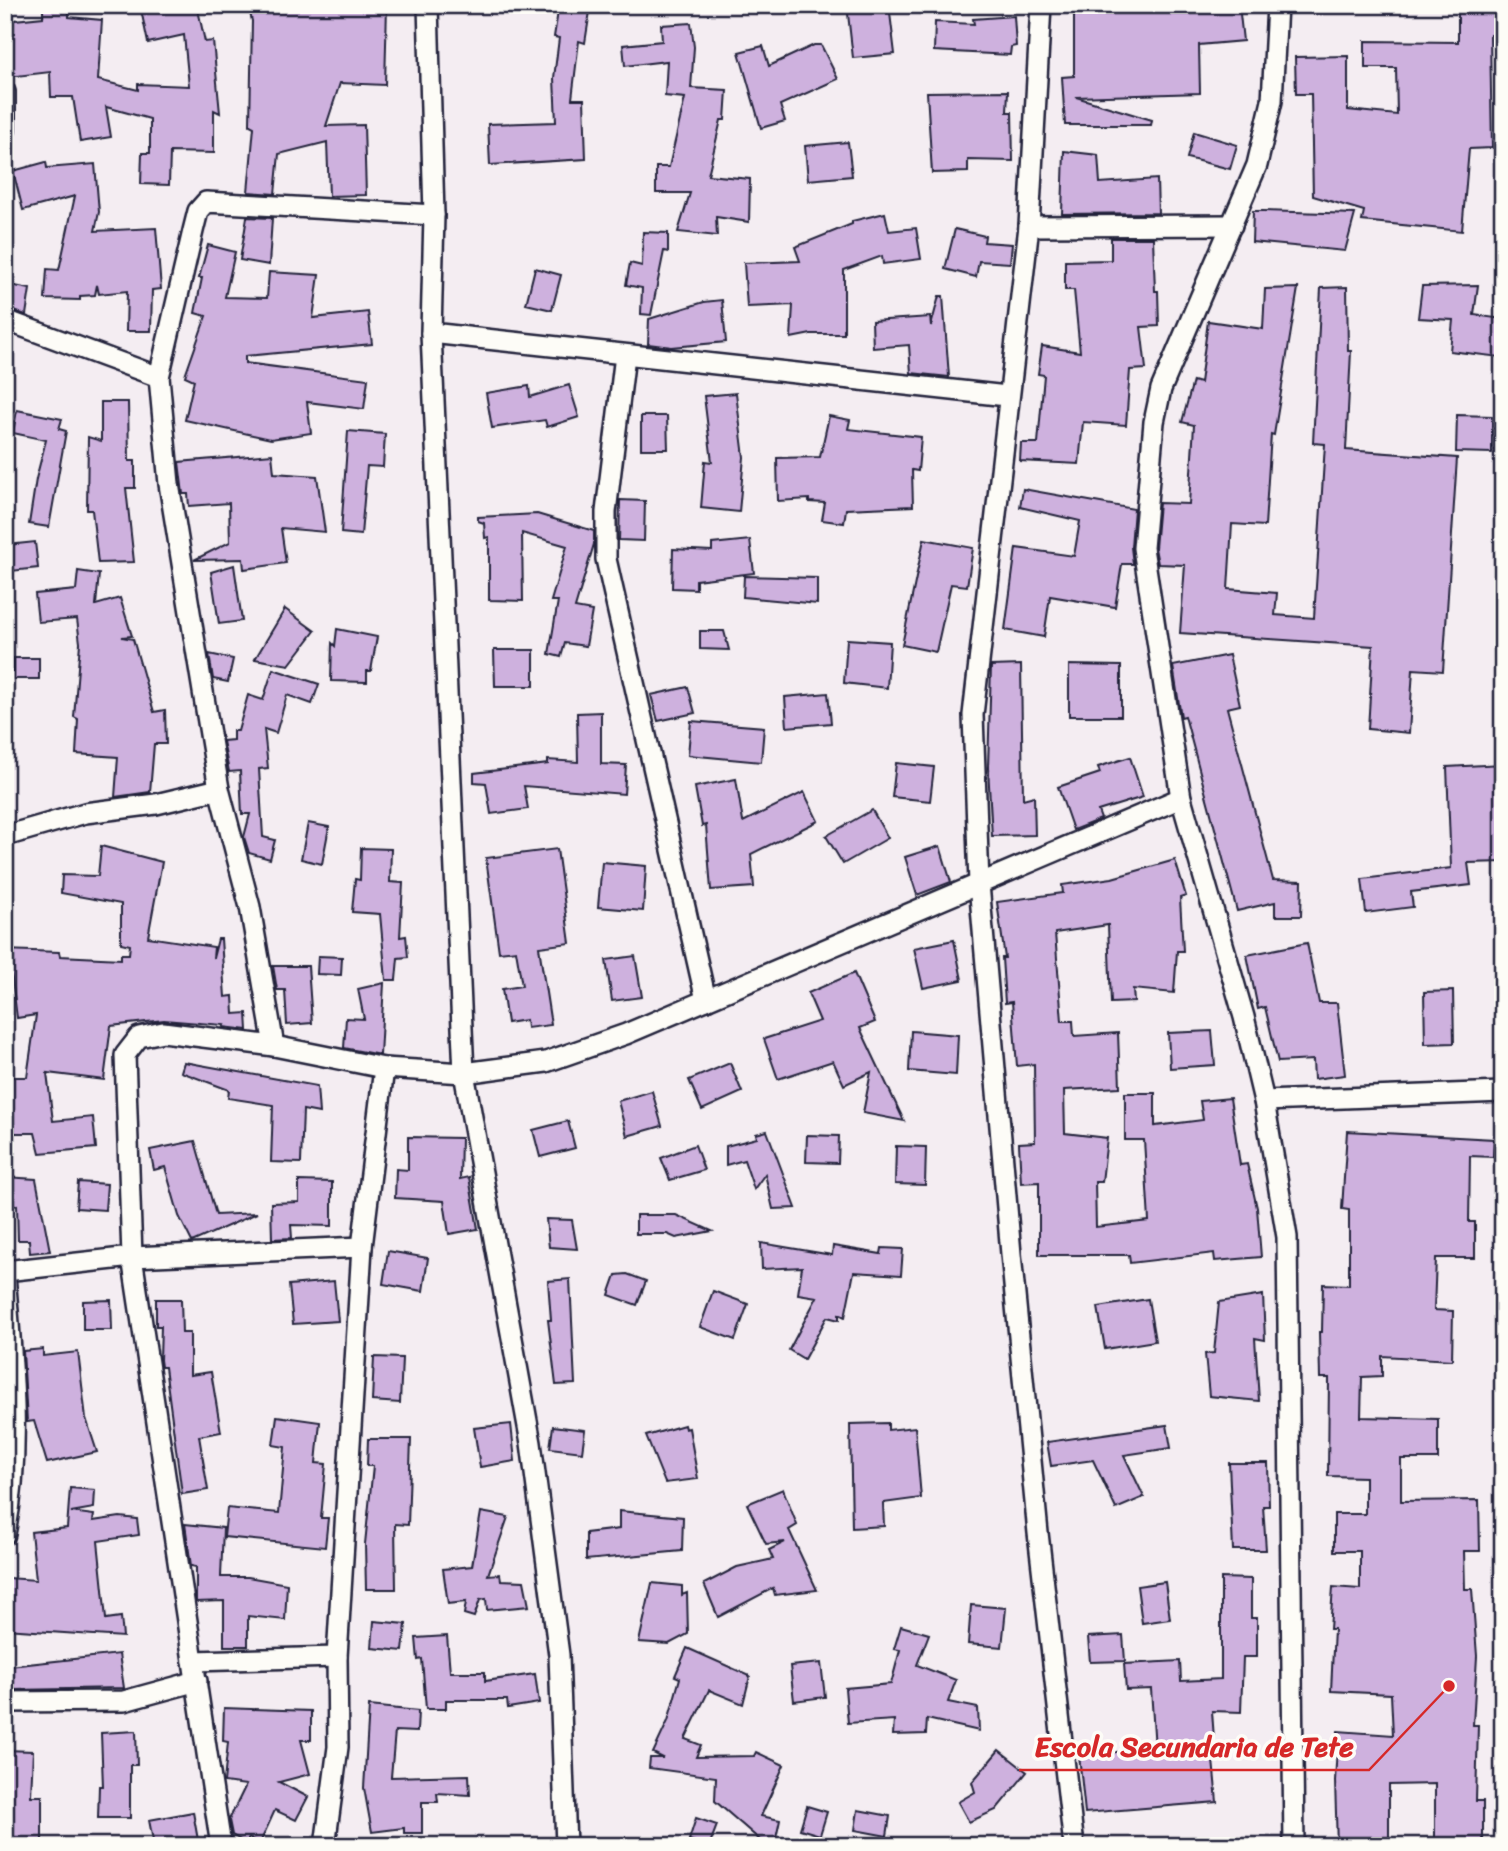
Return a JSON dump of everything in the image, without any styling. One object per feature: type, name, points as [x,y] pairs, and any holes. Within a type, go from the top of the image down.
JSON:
[{"type":"street","points":[[428,5],[434,215],[431,332],[464,1073],[534,1469],[559,1655],[566,1846]]},
{"type":"street","points":[[1041,5],[1029,226],[1007,396],[973,715],[979,884],[1038,1533],[1074,1846]]},
{"type":"street","points":[[1277,5],[1272,100],[1266,131],[1232,225],[1161,389],[1154,422],[1143,548],[1181,798],[1244,1017],[1264,1101],[1287,1237],[1294,1846]]},
{"type":"street","points":[[5,92],[5,130]]},
{"type":"street","points":[[274,1046],[250,907],[219,789],[169,484],[159,377],[195,221],[201,206],[206,202],[434,215]]},
{"type":"street","points":[[1029,226],[1232,225]]},
{"type":"street","points":[[5,320],[159,377]]},
{"type":"street","points":[[431,332],[1007,396]]},
{"type":"street","points":[[625,355],[606,512],[606,559],[706,1000]]},
{"type":"street","points":[[5,836],[85,813],[156,804],[219,789]]},
{"type":"street","points":[[221,1846],[132,1257],[125,1055],[131,1045],[139,1037],[163,1032],[274,1046],[384,1068],[464,1073],[546,1062],[626,1034],[1181,798]]},
{"type":"street","points":[[325,1846],[338,1747],[337,1657],[362,1247],[384,1068]]},
{"type":"street","points":[[1264,1101],[1503,1092]]},
{"type":"street","points":[[5,1534],[16,1416],[5,1273],[132,1257],[362,1247]]},
{"type":"street","points":[[192,1661],[337,1657]]},
{"type":"street","points":[[5,1702],[124,1701],[197,1681]]},
{"type":"building","points":[[43,5],[69,5],[69,17],[102,20],[98,80],[138,90],[138,84],[189,86],[184,35],[148,43],[140,5],[197,5],[205,42],[213,41],[220,113],[214,110],[214,153],[170,152],[169,185],[141,184],[142,153],[150,153],[150,119],[106,107],[111,137],[80,142],[73,97],[51,97],[50,72],[8,77],[5,21],[43,17]]},
{"type":"building","points":[[248,5],[387,5],[385,85],[340,83],[326,126],[364,125],[366,195],[329,196],[327,142],[279,154],[275,194],[248,192],[254,127],[250,125],[252,21]]},
{"type":"building","points":[[559,5],[591,5],[585,43],[579,41],[572,99],[584,99],[586,159],[490,165],[488,124],[556,122],[554,78],[559,38],[554,37]]},
{"type":"building","points":[[847,5],[889,5],[895,54],[853,58]]},
{"type":"building","points":[[1130,5],[1239,5],[1243,41],[1199,45],[1200,93],[1076,97],[1152,120],[1151,125],[1065,125],[1062,77],[1074,76],[1074,7],[1131,8]]},
{"type":"building","points":[[1458,5],[1503,5],[1503,35],[1490,35],[1492,148],[1469,149],[1462,231],[1362,221],[1364,211],[1313,196],[1311,94],[1296,94],[1295,57],[1348,56],[1348,110],[1397,115],[1396,68],[1365,68],[1365,41],[1458,42]]},
{"type":"building","points":[[1014,16],[1016,46],[1011,47],[1010,55],[934,51],[935,22],[974,24],[973,19]]},
{"type":"building","points":[[691,23],[694,47],[691,88],[727,90],[725,120],[721,120],[708,175],[750,179],[749,222],[716,217],[717,236],[678,232],[690,193],[656,193],[656,167],[669,167],[685,98],[665,96],[667,61],[625,66],[623,45],[662,41],[661,25]]},
{"type":"building","points":[[814,45],[821,45],[838,79],[780,105],[785,121],[761,128],[739,52],[763,46],[769,66]]},
{"type":"building","points":[[1008,91],[1007,112],[1012,112],[1013,161],[968,160],[968,172],[932,173],[927,92]]},
{"type":"building","points":[[1194,132],[1237,145],[1230,169],[1187,158]]},
{"type":"building","points":[[848,142],[852,176],[808,180],[805,146]]},
{"type":"building","points":[[1064,151],[1098,155],[1100,183],[1157,179],[1158,213],[1062,214]]},
{"type":"building","points":[[46,162],[47,168],[95,164],[99,212],[95,231],[156,228],[161,289],[152,290],[151,331],[126,331],[127,291],[99,294],[97,285],[95,295],[80,296],[80,300],[45,299],[47,269],[59,270],[75,196],[23,210],[13,171]]},
{"type":"building","points":[[1253,211],[1355,214],[1345,251],[1252,242]]},
{"type":"building","points":[[885,213],[889,231],[916,228],[921,259],[883,264],[882,256],[844,270],[844,334],[811,334],[791,338],[793,305],[747,307],[744,263],[800,261],[795,247],[852,224],[852,221]]},
{"type":"building","points":[[247,217],[272,218],[269,265],[240,260]]},
{"type":"building","points":[[955,229],[985,236],[984,242],[1012,244],[1010,263],[979,261],[976,277],[945,269]]},
{"type":"building","points":[[643,232],[668,233],[668,252],[664,251],[651,315],[641,314],[642,288],[626,285],[630,263],[642,266]]},
{"type":"building","points":[[1111,238],[1153,238],[1155,291],[1158,291],[1159,326],[1141,327],[1146,369],[1130,370],[1126,425],[1083,422],[1079,464],[1020,461],[1021,443],[1038,443],[1044,375],[1038,374],[1042,346],[1080,352],[1074,290],[1065,290],[1065,261],[1111,260]]},
{"type":"building","points":[[208,245],[235,252],[225,297],[267,298],[269,272],[319,275],[313,318],[368,312],[372,344],[245,356],[245,363],[368,379],[364,409],[307,402],[311,433],[271,439],[185,420],[194,380],[185,376],[206,316],[195,313],[202,278],[199,278]]},
{"type":"building","points":[[535,268],[561,275],[552,310],[526,304]]},
{"type":"building","points":[[5,284],[30,289],[26,315],[5,308]]},
{"type":"building","points":[[1478,285],[1474,315],[1503,319],[1500,357],[1450,351],[1453,320],[1418,318],[1422,286]]},
{"type":"building","points":[[1347,287],[1348,351],[1351,351],[1346,450],[1457,458],[1443,671],[1413,669],[1409,733],[1368,729],[1373,646],[1180,633],[1185,565],[1158,564],[1155,548],[1159,503],[1189,504],[1194,425],[1182,422],[1193,381],[1200,383],[1208,321],[1263,329],[1265,289],[1298,288],[1274,435],[1271,434],[1265,526],[1232,524],[1228,589],[1277,593],[1275,615],[1314,618],[1325,444],[1313,443],[1321,288]]},
{"type":"building","points":[[939,296],[943,296],[949,377],[911,373],[909,345],[873,348],[872,321],[930,317],[931,326]]},
{"type":"building","points":[[722,300],[726,342],[672,347],[648,344],[649,319],[704,302]]},
{"type":"building","points":[[569,385],[579,417],[547,427],[545,420],[492,428],[486,393],[529,386],[530,397]]},
{"type":"building","points":[[736,393],[744,457],[739,512],[701,508],[705,461],[712,462],[704,396]]},
{"type":"building","points":[[101,402],[128,402],[129,461],[135,461],[135,488],[126,488],[134,562],[98,563],[92,510],[87,510],[88,437],[101,441]]},
{"type":"building","points":[[17,410],[62,419],[59,429],[66,431],[49,527],[29,524],[46,440],[13,433]]},
{"type":"building","points":[[1457,415],[1492,416],[1492,453],[1456,452]]},
{"type":"building","points":[[641,416],[667,416],[668,449],[641,449]]},
{"type":"building","points":[[829,416],[850,420],[848,429],[921,437],[918,471],[912,470],[913,506],[846,509],[844,523],[822,520],[825,503],[809,502],[809,499],[778,501],[777,458],[820,457]]},
{"type":"building","points":[[348,431],[385,434],[383,467],[367,466],[361,535],[341,533]]},
{"type":"building","points":[[272,454],[274,473],[317,476],[325,532],[281,528],[286,563],[244,569],[243,559],[194,560],[230,542],[229,503],[189,506],[188,494],[183,494],[179,462]]},
{"type":"building","points":[[1023,489],[1134,509],[1131,547],[1133,564],[1122,564],[1115,607],[1050,596],[1044,637],[1005,630],[1016,548],[1074,556],[1080,521],[1020,507]]},
{"type":"building","points":[[620,500],[645,501],[644,541],[619,540]]},
{"type":"building","points":[[537,514],[594,531],[594,544],[575,608],[592,611],[586,646],[565,643],[561,657],[549,654],[558,601],[551,601],[567,546],[522,533],[523,601],[489,600],[489,537],[485,538],[484,523],[478,521],[478,517]]},
{"type":"building","points":[[924,539],[973,548],[967,586],[951,584],[936,652],[902,645]]},
{"type":"building","points":[[750,540],[754,573],[696,580],[696,589],[672,588],[673,549],[712,551],[712,544]]},
{"type":"building","points":[[35,542],[38,568],[11,571],[8,545]]},
{"type":"building","points":[[234,565],[242,621],[219,624],[211,572]]},
{"type":"building","points":[[78,571],[99,574],[96,605],[120,598],[132,636],[122,637],[133,639],[154,712],[165,710],[166,744],[154,744],[150,792],[115,797],[118,757],[76,754],[78,719],[74,717],[80,643],[77,619],[38,622],[35,594],[76,590]]},
{"type":"building","points":[[744,576],[817,578],[817,604],[743,597]]},
{"type":"building","points":[[285,609],[315,631],[289,665],[255,659]]},
{"type":"building","points":[[337,629],[377,637],[371,671],[367,671],[367,682],[331,681],[332,643],[335,646]]},
{"type":"building","points":[[700,631],[724,631],[729,650],[700,649]]},
{"type":"building","points":[[847,639],[890,642],[887,688],[844,683]]},
{"type":"building","points":[[494,650],[534,650],[534,686],[495,686]]},
{"type":"building","points":[[209,654],[233,659],[228,682],[213,679]]},
{"type":"building","points":[[1229,655],[1240,705],[1227,708],[1273,880],[1302,881],[1301,916],[1275,916],[1275,902],[1237,911],[1185,716],[1181,717],[1173,666]]},
{"type":"building","points":[[14,658],[39,658],[39,679],[14,679]]},
{"type":"building","points":[[1021,665],[1023,799],[1034,796],[1035,835],[992,836],[988,768],[991,666]]},
{"type":"building","points":[[1069,665],[1121,666],[1121,716],[1069,716]]},
{"type":"building","points":[[273,669],[319,684],[312,704],[287,695],[276,733],[264,729],[268,768],[259,769],[263,837],[275,840],[270,859],[249,853],[244,837],[250,814],[242,814],[240,771],[229,772],[223,741],[233,740],[233,731],[238,731],[248,695],[263,700]]},
{"type":"building","points":[[688,687],[695,713],[658,721],[651,695]]},
{"type":"building","points":[[828,693],[831,723],[787,727],[785,697]]},
{"type":"building","points":[[601,712],[601,764],[626,765],[624,794],[524,786],[528,809],[491,814],[486,783],[474,782],[474,773],[548,764],[548,760],[578,762],[577,713]]},
{"type":"building","points":[[691,721],[764,727],[761,762],[688,755]]},
{"type":"building","points":[[1130,757],[1143,797],[1098,811],[1101,819],[1073,830],[1058,787],[1100,773],[1098,767]]},
{"type":"building","points":[[896,763],[934,767],[930,801],[892,797]]},
{"type":"building","points":[[1503,764],[1503,862],[1468,863],[1471,885],[1411,892],[1413,907],[1366,913],[1362,879],[1451,868],[1447,767]]},
{"type":"building","points":[[736,779],[743,822],[804,792],[818,821],[751,854],[754,887],[711,890],[706,825],[702,826],[695,787]]},
{"type":"building","points":[[872,810],[888,838],[843,864],[826,836]]},
{"type":"building","points":[[308,823],[329,827],[322,864],[301,859]]},
{"type":"building","points":[[101,846],[162,862],[148,937],[214,947],[213,958],[218,939],[221,939],[225,997],[233,996],[234,1014],[247,1013],[248,1030],[223,1027],[224,1025],[164,1020],[111,1026],[104,1080],[47,1073],[53,1121],[93,1117],[96,1148],[40,1153],[35,1133],[5,1133],[5,1077],[27,1077],[36,1015],[17,1018],[11,971],[5,971],[5,950],[59,952],[60,956],[121,959],[121,954],[129,954],[130,945],[121,943],[121,904],[61,893],[62,875],[98,876]]},
{"type":"building","points":[[940,846],[951,882],[917,895],[905,857]]},
{"type":"building","points":[[361,848],[391,849],[390,882],[403,883],[400,937],[406,936],[408,957],[398,958],[396,980],[386,980],[380,914],[352,912],[355,879],[360,880]]},
{"type":"building","points":[[557,849],[570,943],[539,947],[551,1025],[527,1028],[526,1020],[507,1023],[502,989],[522,986],[516,950],[499,952],[486,858]]},
{"type":"building","points":[[1175,860],[1186,896],[1180,898],[1183,951],[1177,951],[1174,993],[1133,989],[1134,1002],[1111,1003],[1108,925],[1055,933],[1062,1021],[1073,1021],[1074,1036],[1118,1033],[1120,1087],[1064,1090],[1065,1133],[1107,1138],[1102,1182],[1095,1182],[1096,1227],[1149,1221],[1144,1140],[1125,1140],[1125,1093],[1155,1093],[1155,1126],[1203,1120],[1200,1101],[1230,1098],[1240,1165],[1247,1164],[1257,1208],[1261,1257],[1215,1261],[1214,1253],[1130,1263],[1129,1255],[1039,1255],[1039,1182],[1021,1183],[1019,1143],[1035,1142],[1034,1064],[1017,1066],[1012,1002],[1005,1003],[1002,958],[1005,958],[997,902],[1063,893],[1062,885],[1112,878]]},
{"type":"building","points":[[602,862],[646,866],[643,911],[598,907]]},
{"type":"building","points":[[954,940],[962,980],[923,988],[914,948]]},
{"type":"building","points":[[1307,943],[1319,1003],[1337,1003],[1345,1075],[1314,1079],[1313,1060],[1278,1062],[1265,1007],[1258,1009],[1247,955]]},
{"type":"building","points":[[318,956],[342,957],[341,975],[317,974]]},
{"type":"building","points":[[635,956],[642,997],[612,1001],[606,960]]},
{"type":"building","points":[[273,966],[308,966],[312,1023],[287,1025],[285,990],[277,990]]},
{"type":"building","points":[[854,973],[875,1022],[860,1028],[904,1121],[863,1113],[871,1072],[844,1085],[833,1061],[778,1079],[764,1039],[820,1021],[808,993]]},
{"type":"building","points":[[384,983],[380,1055],[344,1048],[346,1018],[364,1019],[358,989]]},
{"type":"building","points":[[1453,991],[1454,1043],[1425,1044],[1424,992]]},
{"type":"building","points":[[911,1031],[958,1035],[956,1075],[909,1071]]},
{"type":"building","points":[[1212,1031],[1215,1065],[1170,1068],[1168,1033]]},
{"type":"building","points":[[184,1062],[317,1086],[319,1113],[303,1110],[301,1163],[271,1162],[273,1105],[228,1098],[229,1090],[181,1072]]},
{"type":"building","points":[[730,1063],[742,1092],[702,1110],[689,1080]]},
{"type":"building","points":[[652,1091],[662,1126],[627,1136],[618,1101]]},
{"type":"building","points":[[568,1121],[575,1148],[540,1157],[533,1130]]},
{"type":"building","points":[[767,1131],[796,1208],[773,1209],[765,1174],[754,1189],[744,1160],[726,1165],[726,1146],[757,1138],[756,1134]]},
{"type":"building","points":[[1347,1131],[1494,1139],[1493,1157],[1470,1156],[1469,1222],[1475,1222],[1475,1258],[1436,1258],[1434,1310],[1453,1311],[1452,1360],[1382,1356],[1382,1376],[1362,1377],[1361,1417],[1438,1419],[1438,1459],[1401,1459],[1401,1501],[1479,1500],[1480,1551],[1464,1551],[1465,1589],[1472,1589],[1477,1656],[1473,1725],[1478,1725],[1476,1801],[1483,1801],[1483,1846],[1435,1846],[1435,1784],[1389,1785],[1389,1846],[1337,1846],[1335,1781],[1338,1731],[1393,1735],[1391,1694],[1331,1691],[1334,1629],[1330,1629],[1333,1587],[1360,1589],[1360,1551],[1334,1551],[1334,1514],[1365,1514],[1365,1477],[1328,1476],[1329,1378],[1320,1378],[1319,1332],[1322,1332],[1323,1284],[1349,1285],[1349,1210],[1342,1209]]},
{"type":"building","points":[[807,1135],[839,1136],[838,1163],[806,1162]]},
{"type":"building","points":[[408,1137],[461,1138],[460,1179],[469,1177],[478,1229],[449,1234],[444,1201],[395,1198],[396,1169],[408,1170]]},
{"type":"building","points":[[195,1141],[216,1215],[257,1213],[192,1242],[179,1216],[165,1167],[154,1170],[150,1150]]},
{"type":"building","points":[[695,1145],[704,1170],[670,1180],[661,1158]]},
{"type":"building","points":[[896,1146],[926,1147],[925,1185],[895,1184]]},
{"type":"building","points":[[5,1177],[36,1179],[50,1251],[30,1253],[29,1240],[18,1240],[17,1205],[8,1207]]},
{"type":"building","points":[[299,1181],[332,1182],[332,1226],[291,1225],[292,1238],[272,1239],[271,1203],[299,1202]]},
{"type":"building","points":[[78,1182],[107,1184],[105,1210],[76,1208]]},
{"type":"building","points":[[636,1215],[676,1215],[712,1231],[676,1238],[667,1234],[636,1234]]},
{"type":"building","points":[[546,1219],[572,1220],[577,1249],[549,1247]]},
{"type":"building","points":[[761,1243],[832,1255],[833,1246],[881,1254],[882,1248],[903,1249],[901,1275],[854,1272],[845,1317],[839,1314],[839,1320],[827,1317],[804,1359],[789,1350],[817,1297],[798,1294],[802,1267],[762,1269]]},
{"type":"building","points":[[388,1251],[428,1258],[423,1291],[383,1284]]},
{"type":"building","points":[[627,1274],[646,1281],[637,1305],[609,1295],[616,1275]]},
{"type":"building","points":[[570,1279],[575,1384],[556,1385],[548,1320],[551,1320],[548,1281]]},
{"type":"building","points":[[334,1281],[338,1321],[293,1324],[289,1285]]},
{"type":"building","points":[[713,1291],[748,1304],[735,1340],[700,1327]]},
{"type":"building","points":[[1263,1295],[1265,1340],[1255,1338],[1259,1401],[1209,1396],[1205,1354],[1214,1353],[1219,1302]]},
{"type":"building","points":[[156,1299],[181,1299],[182,1333],[190,1333],[190,1375],[211,1372],[221,1432],[199,1436],[208,1490],[182,1494],[165,1367],[161,1367],[160,1360],[161,1326],[156,1326]]},
{"type":"building","points":[[1148,1299],[1155,1341],[1105,1349],[1098,1307]]},
{"type":"building","points":[[111,1300],[112,1330],[83,1330],[83,1301]]},
{"type":"building","points":[[43,1349],[43,1356],[78,1352],[86,1418],[97,1452],[47,1463],[34,1421],[27,1422],[23,1351]]},
{"type":"building","points":[[374,1357],[402,1358],[400,1403],[372,1401]]},
{"type":"building","points":[[277,1416],[320,1422],[316,1463],[326,1464],[321,1518],[328,1518],[325,1547],[224,1537],[227,1508],[279,1513],[285,1447],[273,1445]]},
{"type":"building","points":[[888,1423],[888,1430],[915,1427],[921,1498],[883,1503],[884,1526],[852,1528],[850,1424]]},
{"type":"building","points":[[511,1424],[515,1461],[480,1467],[474,1428]]},
{"type":"building","points":[[684,1425],[685,1429],[689,1428],[698,1479],[665,1483],[646,1436]]},
{"type":"building","points":[[1167,1425],[1171,1448],[1124,1455],[1144,1497],[1116,1509],[1093,1460],[1051,1466],[1047,1442]]},
{"type":"building","points":[[553,1426],[585,1430],[582,1452],[550,1448]]},
{"type":"building","points":[[368,1439],[411,1439],[408,1525],[395,1524],[396,1589],[366,1589],[365,1544],[373,1466],[367,1466]]},
{"type":"building","points":[[1229,1463],[1268,1463],[1269,1506],[1263,1506],[1266,1550],[1233,1550]]},
{"type":"building","points":[[70,1488],[95,1490],[94,1508],[71,1512],[94,1515],[93,1521],[120,1517],[137,1519],[139,1535],[98,1541],[106,1619],[121,1617],[123,1637],[5,1629],[8,1578],[36,1580],[31,1532],[67,1528]]},
{"type":"building","points":[[783,1489],[797,1525],[789,1530],[817,1590],[775,1595],[773,1588],[718,1617],[704,1584],[737,1567],[773,1559],[769,1550],[785,1542],[766,1544],[747,1504]]},
{"type":"building","points":[[619,1511],[683,1517],[682,1551],[586,1560],[586,1533],[619,1529]]},
{"type":"building","points":[[481,1512],[508,1517],[488,1575],[500,1574],[501,1580],[524,1581],[529,1606],[487,1610],[486,1599],[480,1600],[474,1617],[464,1614],[466,1602],[448,1604],[443,1569],[472,1566]]},
{"type":"building","points":[[185,1524],[223,1528],[221,1577],[248,1577],[287,1584],[285,1620],[248,1616],[248,1646],[224,1646],[224,1601],[196,1602],[196,1567],[191,1566]]},
{"type":"building","points":[[1221,1578],[1251,1579],[1251,1618],[1257,1618],[1257,1657],[1243,1657],[1241,1712],[1212,1711],[1214,1739],[1211,1739],[1217,1802],[1085,1813],[1079,1755],[1155,1749],[1151,1689],[1126,1690],[1124,1664],[1180,1661],[1181,1681],[1221,1679]]},
{"type":"building","points":[[1165,1582],[1170,1619],[1142,1623],[1137,1586]]},
{"type":"building","points":[[652,1583],[682,1586],[682,1595],[687,1593],[688,1634],[669,1644],[639,1642]]},
{"type":"building","points":[[971,1605],[1006,1608],[1002,1647],[968,1644]]},
{"type":"building","points":[[374,1621],[406,1624],[403,1651],[372,1648]]},
{"type":"building","points":[[901,1626],[929,1634],[917,1665],[956,1680],[948,1702],[978,1708],[979,1731],[927,1719],[926,1734],[893,1735],[894,1720],[848,1723],[845,1688],[891,1684],[900,1650],[894,1649]]},
{"type":"building","points":[[1123,1635],[1125,1661],[1090,1662],[1088,1637]]},
{"type":"building","points":[[447,1636],[450,1672],[485,1672],[485,1681],[535,1674],[539,1703],[508,1708],[507,1700],[446,1700],[446,1709],[426,1709],[422,1659],[418,1660],[416,1638]]},
{"type":"building","points":[[687,1648],[750,1676],[743,1704],[709,1690],[685,1739],[701,1745],[696,1757],[754,1756],[756,1752],[784,1765],[761,1816],[780,1820],[775,1843],[760,1840],[715,1801],[716,1777],[649,1768],[650,1758],[663,1758],[653,1753],[668,1721],[680,1678],[675,1676]]},
{"type":"building","points":[[119,1654],[124,1688],[13,1690],[10,1666]]},
{"type":"building","points":[[821,1663],[825,1697],[794,1701],[790,1666]]},
{"type":"building","points":[[369,1706],[418,1711],[417,1732],[395,1731],[391,1777],[469,1775],[470,1795],[437,1793],[438,1802],[422,1802],[422,1833],[404,1833],[404,1828],[372,1832],[364,1788]]},
{"type":"building","points":[[224,1708],[311,1711],[311,1740],[301,1740],[310,1774],[279,1782],[308,1797],[296,1820],[275,1810],[260,1843],[249,1838],[246,1843],[232,1835],[229,1820],[246,1785],[224,1782],[228,1742],[223,1741]]},
{"type":"building","points":[[136,1731],[137,1765],[130,1765],[130,1818],[98,1818],[99,1786],[103,1786],[101,1733]]},
{"type":"building","points":[[5,1750],[33,1751],[31,1796],[42,1796],[42,1846],[5,1846]]},
{"type":"building","points":[[999,1750],[1027,1772],[996,1810],[969,1822],[958,1802],[975,1792],[972,1782]]},
{"type":"building","points":[[807,1806],[827,1812],[820,1835],[800,1829]]},
{"type":"building","points":[[858,1810],[890,1816],[887,1836],[855,1830]]},
{"type":"building","points":[[193,1812],[199,1846],[154,1846],[149,1820]]},
{"type":"building","points":[[696,1818],[717,1825],[709,1846],[689,1840]]},
{"type":"place","name":"Escola Secundaria de Tete","points":[[1449,1686]]}]
